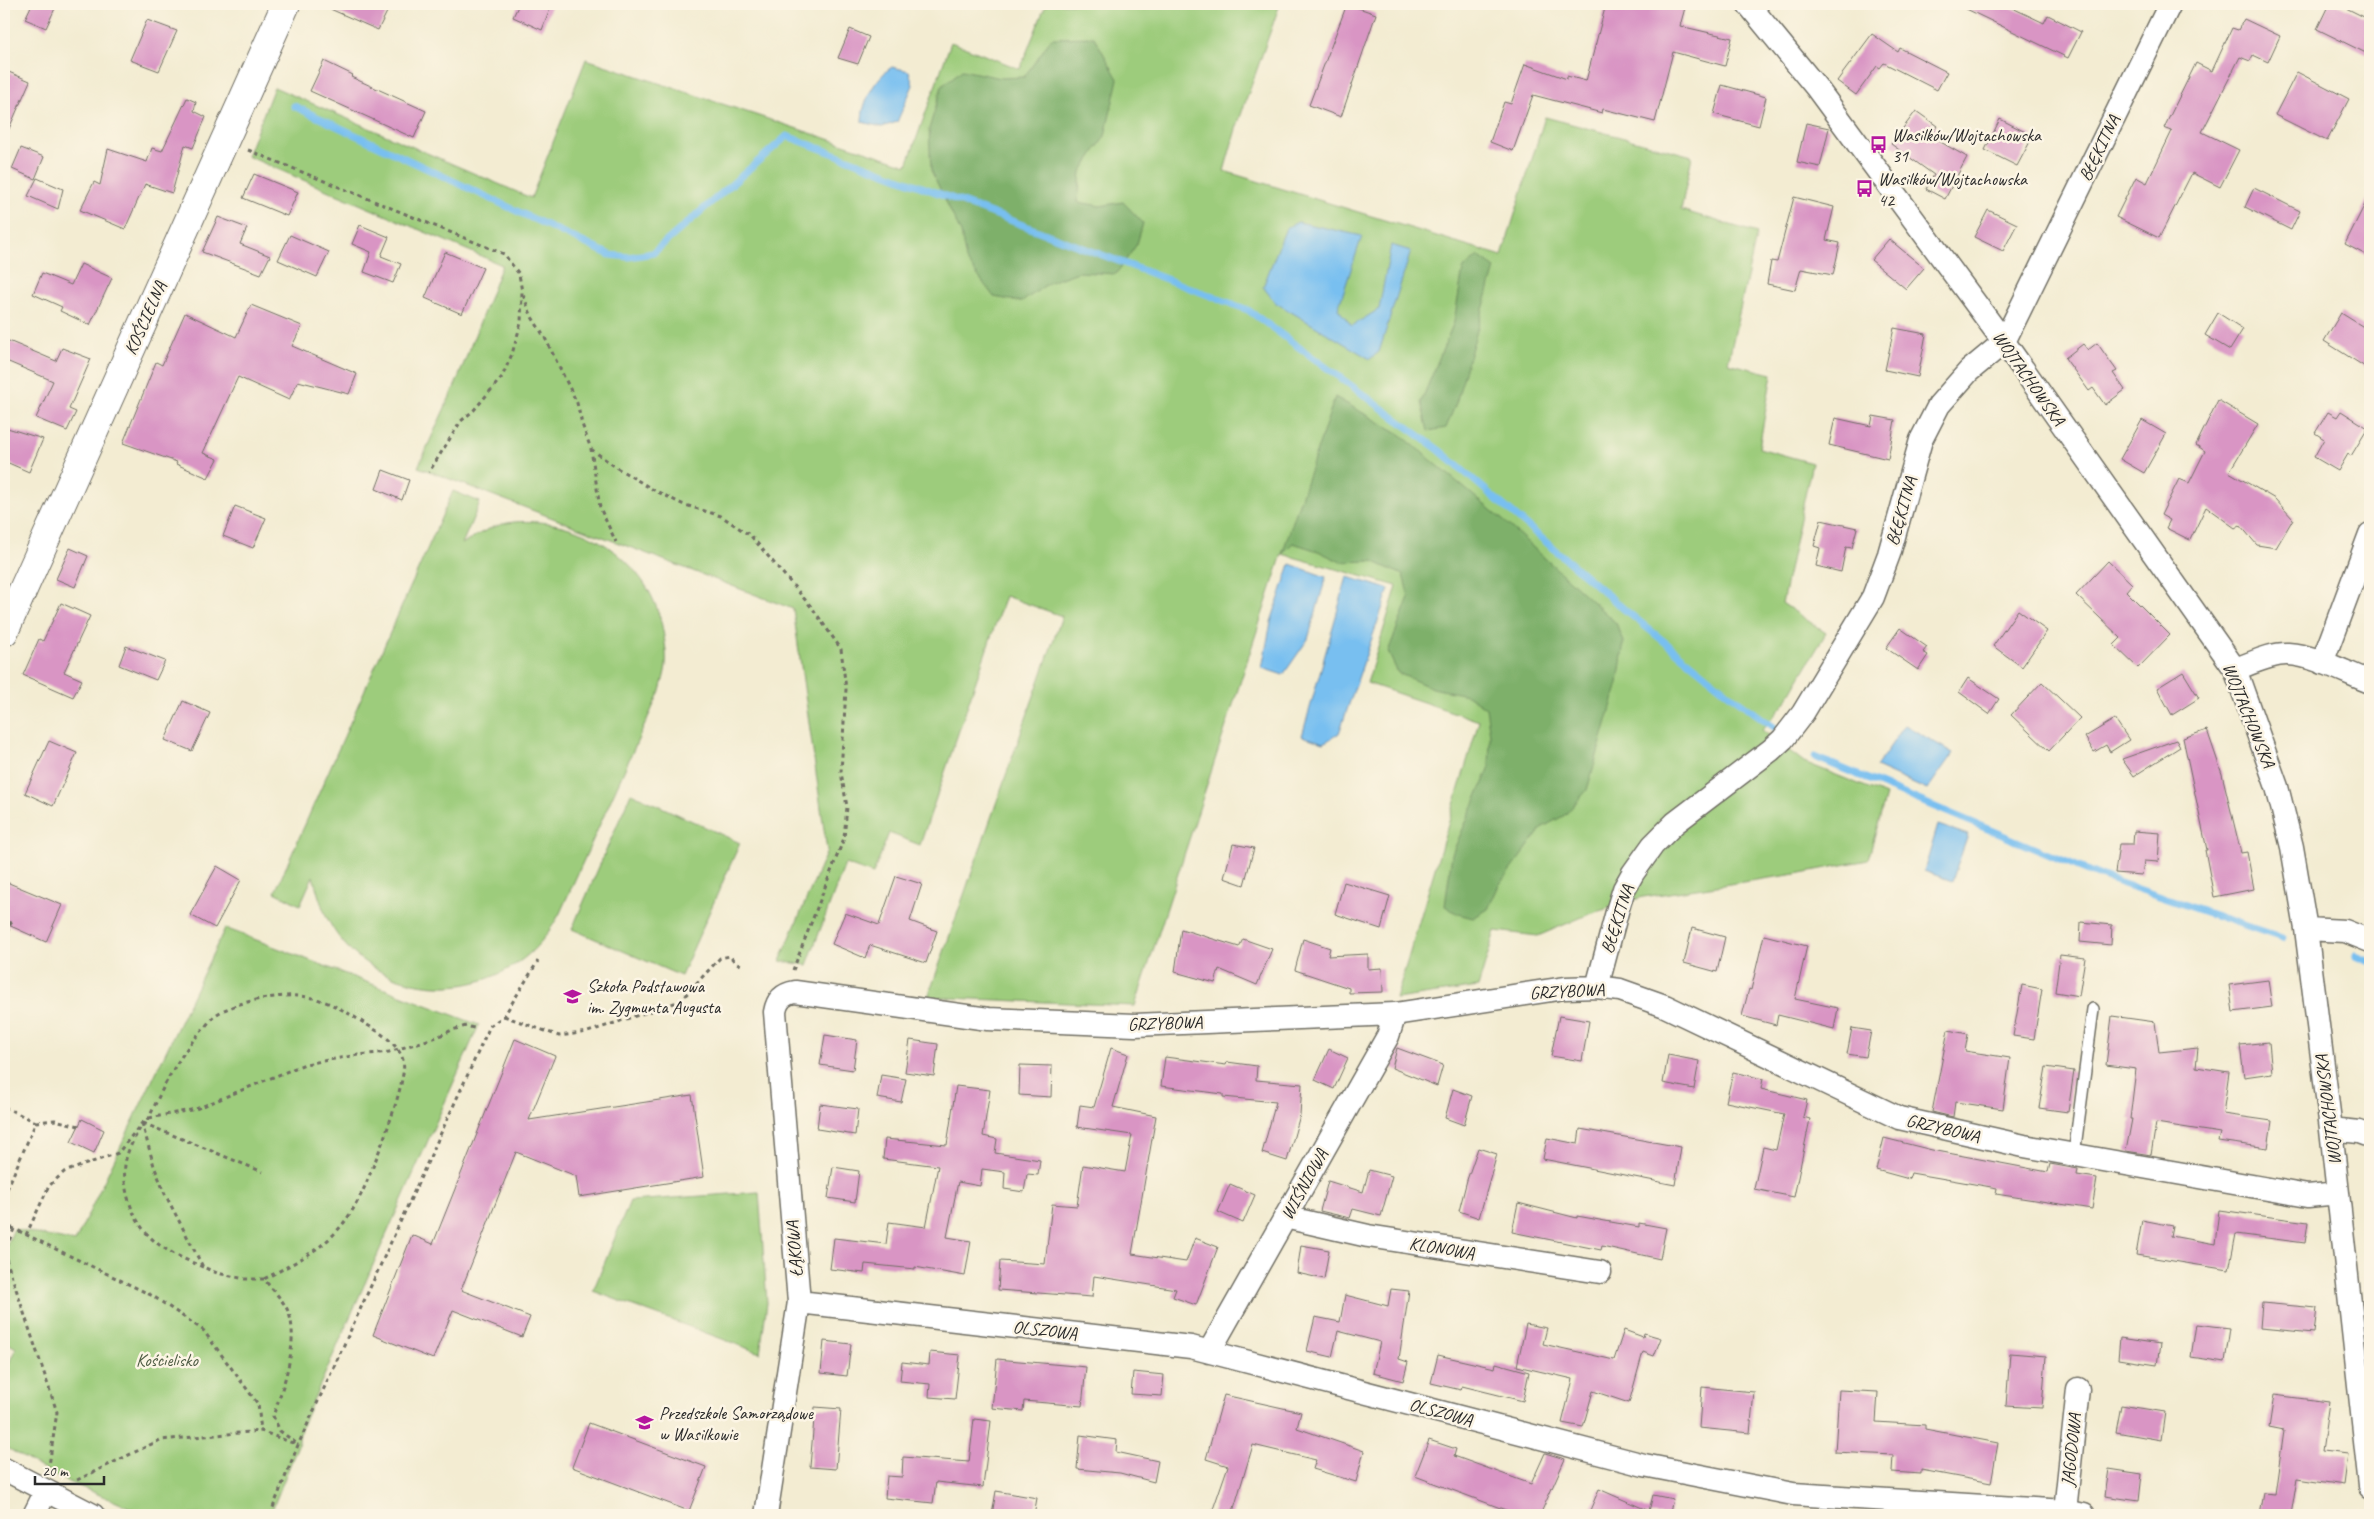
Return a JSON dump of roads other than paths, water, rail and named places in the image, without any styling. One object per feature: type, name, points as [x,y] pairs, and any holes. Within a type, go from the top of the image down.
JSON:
[{"type":"street","name":"KOŚCIELNA","points":[[4,632],[286,4]]},
{"type":"street","name":"WOJTACHOWSKA","points":[[1748,4],[1816,87],[2004,342],[2235,669],[2277,787],[2292,847],[2306,929],[2331,1129],[2370,1486]]},
{"type":"street","name":"BŁĘKITNA","points":[[1597,987],[1624,889],[1633,873],[1653,845],[1675,823],[1772,750],[1790,731],[1803,713],[1872,597],[1889,554],[1921,440],[1939,405],[1969,371],[2004,342],[2170,4]]},
{"type":"street","points":[[2322,663],[2370,534]]},
{"type":"street","points":[[2235,669],[2287,654],[2322,663],[2370,682]]},
{"type":"street","points":[[2306,929],[2345,931],[2370,941]]},
{"type":"street","name":"GRZYBOWA","points":[[795,992],[988,1019],[1135,1025],[1395,1014],[1520,994],[1597,987],[1620,990],[1666,1006],[1900,1118],[2024,1146],[2308,1196],[2338,1193]]},
{"type":"street","name":"ŁĄKOWA","points":[[766,1515],[799,1302],[775,1012],[776,1006],[783,996],[795,992]]},
{"type":"street","name":"WIŚNIOWA","points":[[1209,1352],[1388,1036],[1395,1014]]},
{"type":"street","points":[[2331,1129],[2360,1132],[2370,1136]]},
{"type":"street","name":"KLONOWA","points":[[1285,1217],[1368,1236],[1600,1272]]},
{"type":"street","name":"OLSZOWA","points":[[799,1302],[1191,1347],[1644,1465],[1793,1494],[2074,1513]]},
{"type":"street","name":"JAGODOWA","points":[[2074,1513],[2078,1389]]},
{"type":"street","points":[[4,1469],[48,1480],[93,1515]]},
{"type":"street","points":[[34,1515],[48,1480]]},
{"type":"lane","points":[[2074,1155],[2093,1009]]},
{"type":"water","points":[[892,67],[909,71],[913,85],[897,122],[882,127],[862,122],[864,107],[871,91],[880,77]]},
{"type":"water","points":[[1298,222],[1362,236],[1338,309],[1352,326],[1379,309],[1391,245],[1411,251],[1379,352],[1370,359],[1276,303],[1263,287],[1286,228]]},
{"type":"water","points":[[1290,564],[1326,577],[1308,639],[1283,675],[1262,668],[1271,622]]},
{"type":"water","points":[[1347,577],[1389,589],[1339,733],[1324,743],[1302,736]]},
{"type":"water","points":[[1905,725],[1953,753],[1927,790],[1876,767]]},
{"type":"water","points":[[1938,825],[1968,835],[1952,881],[1924,871]]},
{"type":"waterway","points":[[294,106],[610,255],[629,257],[653,253],[787,136],[1248,310],[1439,450],[1625,610],[1733,697],[1778,730]]},
{"type":"waterway","points":[[1815,757],[2103,877],[2282,938]]},
{"type":"waterway","points":[[2356,955],[2370,961]]},
{"type":"place","name":"Wasilków/Wojtachowska 31","points":[[1878,145]]},
{"type":"place","name":"Wasilków/Wojtachowska 42","points":[[1864,189]]},
{"type":"place","name":"Szkoła Podstawowa im. Zygmunta Augusta","points":[[573,996]]},
{"type":"place","name":"Przedszkole Samorządowe w Wasilkowie","points":[[645,1423]]},
{"type":"park label","name":"Kościelisko","points":[[167,1360]]}]
